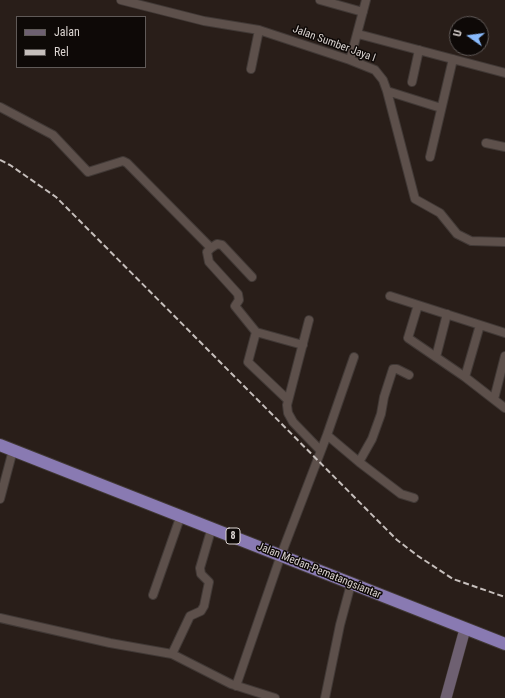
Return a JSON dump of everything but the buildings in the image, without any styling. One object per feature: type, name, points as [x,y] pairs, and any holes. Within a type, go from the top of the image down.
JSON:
[{"type":"highway","name":"Jalan Medan-Pematangsiantar","points":[[0,445],[212,527],[351,584],[505,644]]},
{"type":"main road","points":[[446,698],[465,629]]},
{"type":"street","name":"Jalan Sumber Jaya I","points":[[121,0],[204,21],[259,30],[350,60],[380,74],[387,91],[415,199],[440,213],[457,234],[470,241],[505,242]]},
{"type":"street","points":[[320,0],[363,12]]},
{"type":"street","points":[[350,60],[366,0]]},
{"type":"street","points":[[251,69],[259,30]]},
{"type":"street","points":[[358,34],[505,73]]},
{"type":"street","points":[[412,82],[419,50]]},
{"type":"street","points":[[430,157],[454,59]]},
{"type":"street","points":[[387,91],[441,108]]},
{"type":"street","points":[[0,107],[53,135],[88,172],[123,161],[126,162],[210,248]]},
{"type":"street","points":[[486,143],[505,147]]},
{"type":"street","points":[[252,276],[222,245],[217,244],[210,248],[207,252],[209,262],[238,294],[238,300],[235,306],[256,332],[303,345]]},
{"type":"street","points":[[390,296],[505,333]]},
{"type":"street","points":[[418,305],[408,338],[464,376],[505,408]]},
{"type":"street","points":[[436,357],[447,314]]},
{"type":"street","points":[[310,320],[288,400],[288,413],[293,422],[320,450]]},
{"type":"street","points":[[464,376],[480,325]]},
{"type":"street","points":[[256,332],[249,364],[288,400]]},
{"type":"street","points":[[494,399],[505,356]]},
{"type":"street","points":[[236,686],[280,555],[327,435],[354,357]]},
{"type":"street","points":[[359,462],[374,434],[394,369],[409,375]]},
{"type":"street","points":[[327,435],[401,494],[414,498]]},
{"type":"street","points":[[0,499],[13,450]]},
{"type":"street","points":[[152,596],[181,515]]},
{"type":"street","points":[[172,654],[190,616],[201,611],[204,606],[209,582],[201,574],[200,568],[212,527]]},
{"type":"street","points":[[326,698],[340,624],[351,584]]},
{"type":"street","points":[[0,618],[125,646],[172,654],[236,686],[274,698]]},
{"type":"railway","points":[[0,160],[10,165],[56,197],[397,540],[453,579],[505,597]]}]
